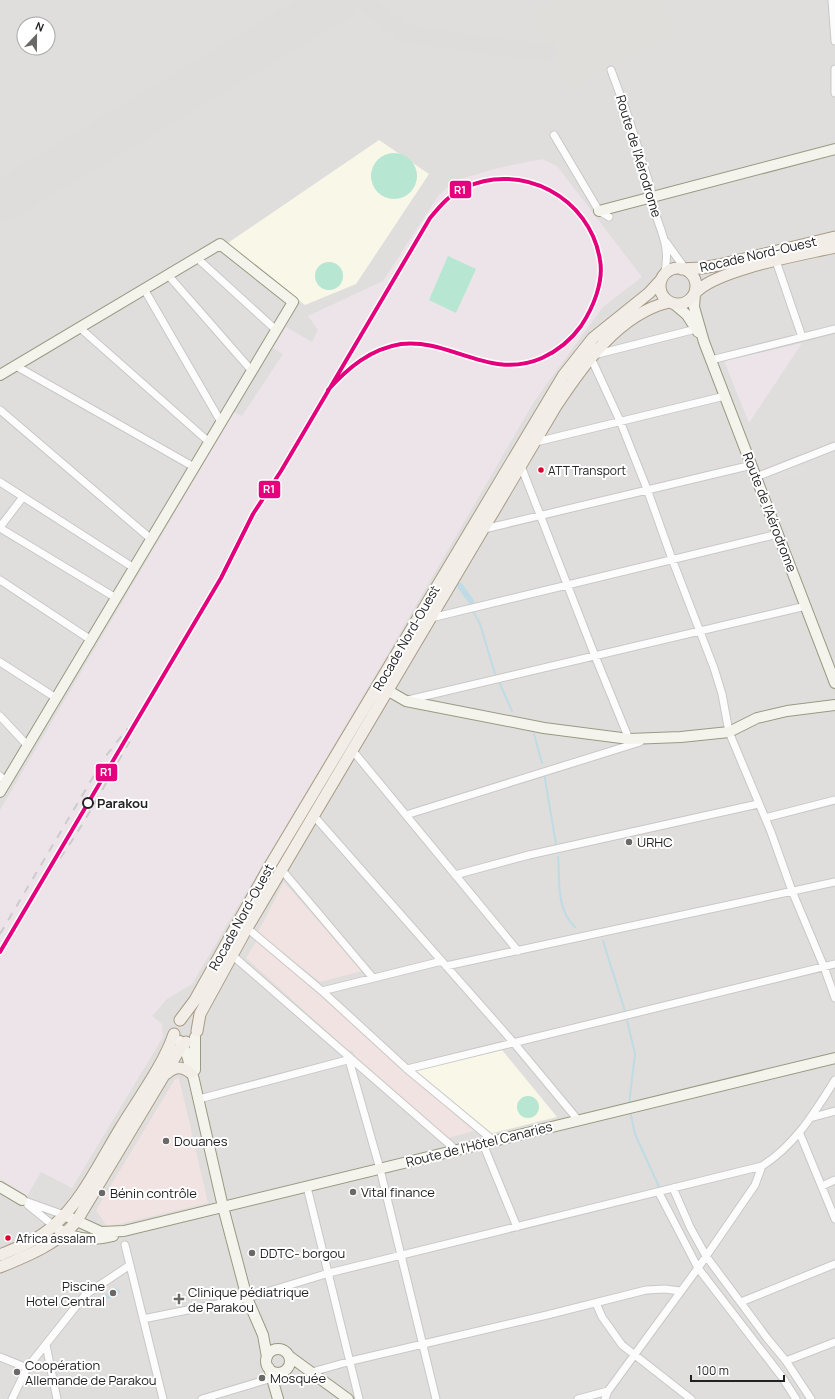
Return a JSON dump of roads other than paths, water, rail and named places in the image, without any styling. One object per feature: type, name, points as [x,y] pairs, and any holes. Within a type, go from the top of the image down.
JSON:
[{"type":"main road","name":"Rocade Nord-Ouest","points":[[684,270],[719,264],[835,237]]},
{"type":"main road","name":"Rocade Nord-Ouest","points":[[694,292],[705,283],[718,277],[835,247]]},
{"type":"main road","points":[[670,270],[684,270],[695,281],[694,292],[690,299],[684,303],[671,302],[662,294],[660,287],[663,277],[670,270]]},
{"type":"main road","name":"Rocade Nord-Ouest","points":[[0,1267],[43,1248],[64,1234],[76,1222],[186,1039],[281,869],[353,751],[383,688],[563,376],[593,338],[652,289],[663,277]]},
{"type":"main road","name":"Rocade Nord-Ouest","points":[[186,1039],[175,1024],[180,1020],[195,1000],[271,864],[383,688],[431,618],[556,406],[573,381],[615,334],[636,316],[649,308],[671,302]]},
{"type":"main road","points":[[180,1020],[187,1019],[193,1022],[186,1039]]},
{"type":"main road","name":"Rocade Nord-Ouest","points":[[0,1255],[38,1238],[54,1226],[59,1213],[75,1202],[156,1070],[186,1039]]},
{"type":"main road","points":[[164,1075],[176,1068],[184,1068],[193,1077]]},
{"type":"street","points":[[832,0],[835,41]]},
{"type":"street","points":[[835,69],[835,93]]},
{"type":"street","name":"Route de l'Aérodrome","points":[[611,70],[628,116],[651,189],[651,198],[666,242],[684,270]]},
{"type":"street","points":[[554,135],[599,211],[609,217]]},
{"type":"street","points":[[599,211],[835,149]]},
{"type":"street","name":"Route de l'Aérodrome","points":[[663,277],[667,262],[666,242]]},
{"type":"street","points":[[0,375],[220,244],[293,302],[28,746],[3,779],[0,792]]},
{"type":"street","points":[[196,258],[276,330]]},
{"type":"street","points":[[776,261],[802,337]]},
{"type":"street","points":[[168,275],[252,371]]},
{"type":"street","points":[[144,289],[221,422]]},
{"type":"street","name":"Route de l'Aérodrome","points":[[694,292],[694,307],[704,342],[835,683]]},
{"type":"street","name":"Route de l'Aérodrome","points":[[671,302],[687,315],[704,342]]},
{"type":"street","points":[[80,328],[209,442]]},
{"type":"street","points":[[696,329],[593,357],[647,489],[672,559],[700,630],[722,694],[729,732],[765,818],[792,892],[824,967],[835,998]]},
{"type":"street","points":[[711,360],[835,329]]},
{"type":"street","points":[[16,366],[194,467]]},
{"type":"street","points":[[536,442],[725,396]]},
{"type":"street","points":[[0,410],[151,540]]},
{"type":"street","points":[[756,478],[835,446]]},
{"type":"street","points":[[522,466],[567,586],[629,739]]},
{"type":"street","points":[[484,529],[647,489],[752,466]]},
{"type":"street","points":[[0,482],[134,568]]},
{"type":"street","points":[[23,497],[0,528],[116,598]]},
{"type":"street","points":[[431,618],[778,534]]},
{"type":"street","points":[[0,580],[91,640]]},
{"type":"street","points":[[406,701],[806,606]]},
{"type":"street","points":[[0,662],[56,698]]},
{"type":"street","points":[[383,688],[406,701],[530,726],[647,740],[729,732],[757,718],[787,711],[835,705]]},
{"type":"street","points":[[0,716],[28,746]]},
{"type":"street","points":[[406,815],[647,740]]},
{"type":"street","points":[[353,751],[518,951]]},
{"type":"street","points":[[765,818],[835,800]]},
{"type":"street","points":[[455,875],[529,856],[758,804]]},
{"type":"street","points":[[314,816],[514,1042],[578,1120]]},
{"type":"street","points":[[281,869],[373,978]]},
{"type":"street","points":[[322,991],[373,978],[518,951],[835,882]]},
{"type":"street","points":[[247,928],[322,991],[407,1069],[494,1141]]},
{"type":"street","points":[[232,956],[456,1150]]},
{"type":"street","points":[[407,1069],[835,964]]},
{"type":"street","points":[[186,1039],[193,1077],[223,1207],[247,1298],[264,1336],[269,1368],[278,1399]]},
{"type":"street","points":[[186,1039],[193,1077]]},
{"type":"street","name":"Route de l'Hôtel Canaries","points":[[54,1226],[64,1234],[92,1240],[112,1237],[124,1232],[223,1207],[835,1058]]},
{"type":"street","points":[[199,1099],[351,1059]]},
{"type":"street","points":[[351,1059],[380,1169],[436,1399]]},
{"type":"street","points":[[143,1319],[247,1298],[329,1273],[762,1166],[777,1156],[800,1134],[835,1080]]},
{"type":"street","points":[[810,1118],[835,1111]]},
{"type":"street","points":[[800,1134],[835,1219]]},
{"type":"street","points":[[483,1144],[517,1227]]},
{"type":"street","points":[[605,1399],[608,1391],[698,1268],[754,1185],[762,1166]]},
{"type":"street","points":[[822,1186],[835,1180]]},
{"type":"street","points":[[0,1187],[22,1200],[54,1226]]},
{"type":"street","points":[[307,1187],[351,1361],[359,1399]]},
{"type":"street","points":[[673,1188],[690,1227],[706,1256],[786,1361],[811,1399]]},
{"type":"street","points":[[659,1192],[698,1268],[782,1377],[796,1399]]},
{"type":"street","points":[[22,1200],[59,1213]]},
{"type":"street","name":"Route de l'Hôtel Canaries","points":[[59,1213],[101,1232],[124,1232]]},
{"type":"street","points":[[125,1244],[163,1399]]},
{"type":"street","points":[[741,1302],[835,1264]]},
{"type":"street","points":[[12,1399],[27,1368],[85,1295],[130,1266]]},
{"type":"street","points":[[269,1368],[278,1372],[285,1370],[310,1371],[646,1290],[665,1288],[680,1291]]},
{"type":"street","points":[[596,1303],[611,1331],[622,1345],[691,1399]]},
{"type":"street","points":[[264,1336],[348,1399]]},
{"type":"street","points":[[786,1361],[835,1342]]},
{"type":"street","points":[[46,1345],[56,1399]]},
{"type":"street","points":[[267,1357],[270,1352],[275,1349],[285,1352],[290,1361],[276,1388]]},
{"type":"street","points":[[0,1357],[27,1368]]},
{"type":"street","points":[[202,1399],[272,1378]]},
{"type":"street","points":[[578,1399],[608,1391]]},
{"type":"water","name":"Piscine Hotel Central","points":[[115,1288],[121,1292],[108,1299],[105,1298],[105,1295]]},
{"type":"waterway","points":[[460,586],[471,601]]},
{"type":"waterway","points":[[473,611],[480,624],[495,674]]},
{"type":"waterway","points":[[500,684],[512,711]]},
{"type":"waterway","points":[[534,734],[542,763]]},
{"type":"waterway","points":[[544,773],[556,844]]},
{"type":"waterway","points":[[558,857],[559,885],[562,903],[569,920],[575,927]]},
{"type":"waterway","points":[[603,941],[624,1008],[635,1054],[629,1105]]},
{"type":"waterway","points":[[630,1111],[635,1134],[660,1189]]},
{"type":"railway","points":[[126,740],[221,578],[253,514],[281,471],[430,218],[450,197],[464,188],[486,181],[508,179],[529,182],[550,190],[568,202],[583,218],[594,238],[600,260],[601,268],[599,286],[590,311],[581,326],[573,336],[553,352],[542,358],[523,364],[505,365],[487,362],[436,347],[419,344],[401,344],[379,350],[360,361],[343,374],[336,382],[328,390]]},
{"type":"railway","points":[[0,934],[105,757],[128,728]]},
{"type":"railway","points":[[40,883],[78,831],[133,736]]},
{"type":"place","name":"ATT Transport","points":[[541,470]]},
{"type":"place","name":"Parakou","points":[[88,803]]},
{"type":"place","name":"URHC","points":[[629,842]]},
{"type":"place","name":"Douanes","points":[[166,1141]]},
{"type":"place","name":"Vital finance","points":[[353,1192]]},
{"type":"place","name":"Bénin contrôle","points":[[102,1193]]},
{"type":"place","name":"Africa assalam","points":[[8,1238]]},
{"type":"place","name":"DDTC- borgou","points":[[252,1253]]},
{"type":"place","name":"Piscine Hotel Central","points":[[113,1293]]},
{"type":"place","name":"Clinique pédiatrique de Parakou","points":[[179,1299]]},
{"type":"place","name":"Coopération Allemande de Parakou","points":[[17,1372]]},
{"type":"place","name":"Mosquée","points":[[262,1378]]}]
